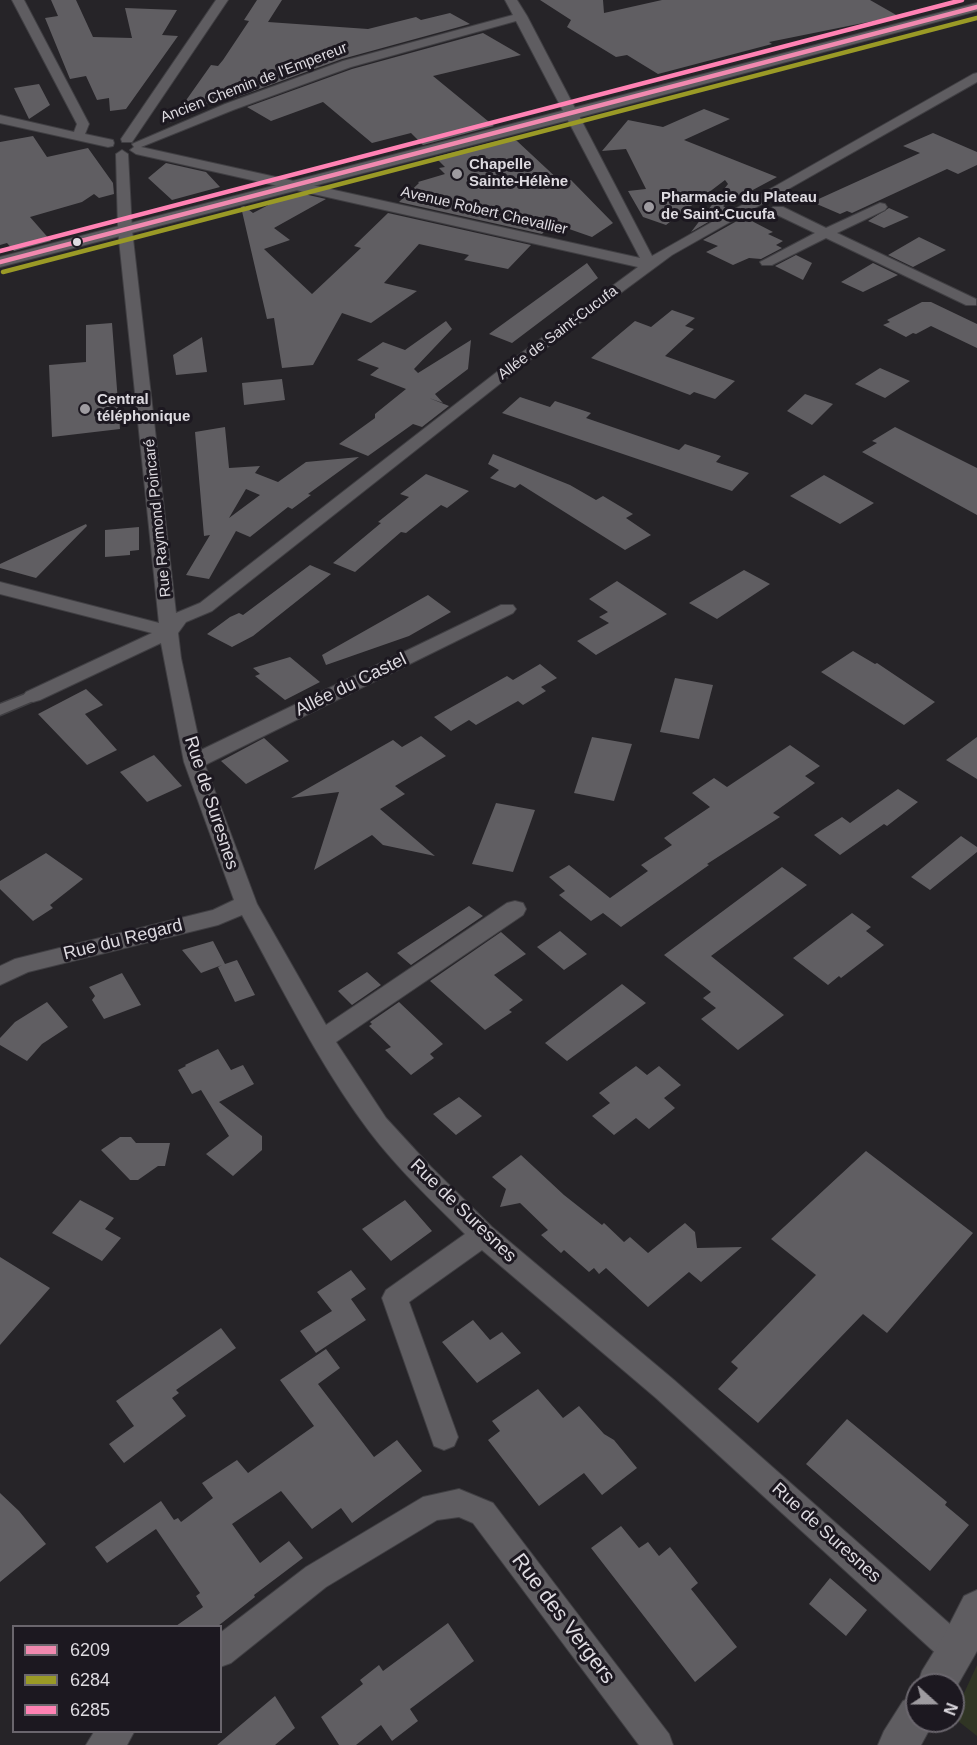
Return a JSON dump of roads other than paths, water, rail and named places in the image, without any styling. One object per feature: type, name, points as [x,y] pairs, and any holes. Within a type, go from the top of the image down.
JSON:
[{"type":"street","points":[[18,0],[83,124],[78,136]]},
{"type":"street","points":[[108,143],[106,150],[122,154],[134,144],[222,0]]},
{"type":"street","points":[[511,0],[650,265]]},
{"type":"street","points":[[0,262],[571,115],[977,7]]},
{"type":"street","name":"Ancien Chemin de l'Empereur","points":[[134,144],[347,64],[521,16]]},
{"type":"street","name":"Allée de Saint-Cucufa","points":[[33,696],[170,632],[180,618],[206,607],[525,357],[667,252],[977,77]]},
{"type":"street","points":[[0,119],[108,143],[134,144]]},
{"type":"street","name":"Avenue Robert Chevallier","points":[[134,144],[295,186],[650,265]]},
{"type":"street","name":"Rue Raymond Poincaré","points":[[122,154],[125,230],[170,632]]},
{"type":"street","points":[[767,262],[880,207]]},
{"type":"street","points":[[778,210],[971,302]]},
{"type":"street","points":[[915,291],[949,273]]},
{"type":"street","points":[[0,588],[170,632]]},
{"type":"street","name":"Allée du Castel","points":[[194,762],[507,609]]},
{"type":"street","name":"Rue de Suresnes","points":[[170,632],[172,658],[194,762],[246,904],[341,1072],[378,1125],[422,1174],[483,1235],[665,1389],[957,1651]]},
{"type":"street","points":[[0,710],[33,696]]},
{"type":"street","name":"Rue du Regard","points":[[0,976],[23,965],[208,919],[246,904]]},
{"type":"street","points":[[322,1039],[515,909]]},
{"type":"street","points":[[444,1437],[395,1298],[483,1235]]},
{"type":"street","name":"Rue des Vergers","points":[[222,1650],[316,1577],[433,1507],[459,1503],[483,1513],[658,1745]]},
{"type":"street","points":[[943,1673],[957,1651],[977,1609]]},
{"type":"street","points":[[102,1745],[117,1733]]},
{"type":"place","name":"Chapelle Sainte-Hélène","points":[[457,174]]},
{"type":"place","name":"Pharmacie du Plateau de Saint-Cucufa","points":[[649,207]]},
{"type":"place","name":"Central téléphonique","points":[[85,409]]}]
